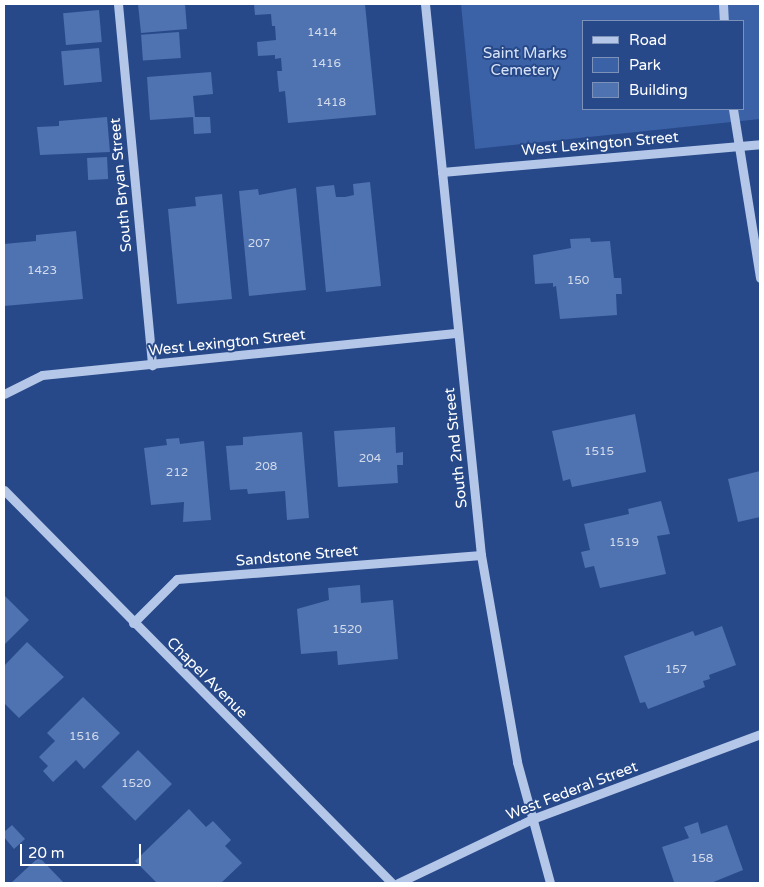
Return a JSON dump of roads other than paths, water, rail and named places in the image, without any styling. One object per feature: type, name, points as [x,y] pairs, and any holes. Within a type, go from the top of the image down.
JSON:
[{"type":"street","name":"South Bryan Street","points":[[118,4],[152,365]]},
{"type":"street","name":"South 2nd Street","points":[[425,4],[482,555],[517,762],[550,883]]},
{"type":"street","points":[[722,4],[724,20]]},
{"type":"street","points":[[733,110],[737,146],[760,278]]},
{"type":"street","name":"West Lexington Street","points":[[442,172],[760,144]]},
{"type":"street","name":"West Lexington Street","points":[[4,394],[42,375],[458,333]]},
{"type":"street","name":"Chapel Avenue","points":[[4,490],[132,623],[392,883]]},
{"type":"street","name":"Sandstone Street","points":[[132,623],[177,579],[482,555]]},
{"type":"street","name":"West Federal Street","points":[[398,883],[532,819],[760,734]]},
{"type":"park label","name":"Saint Marks Cemetery","points":[[525,62]]}]
